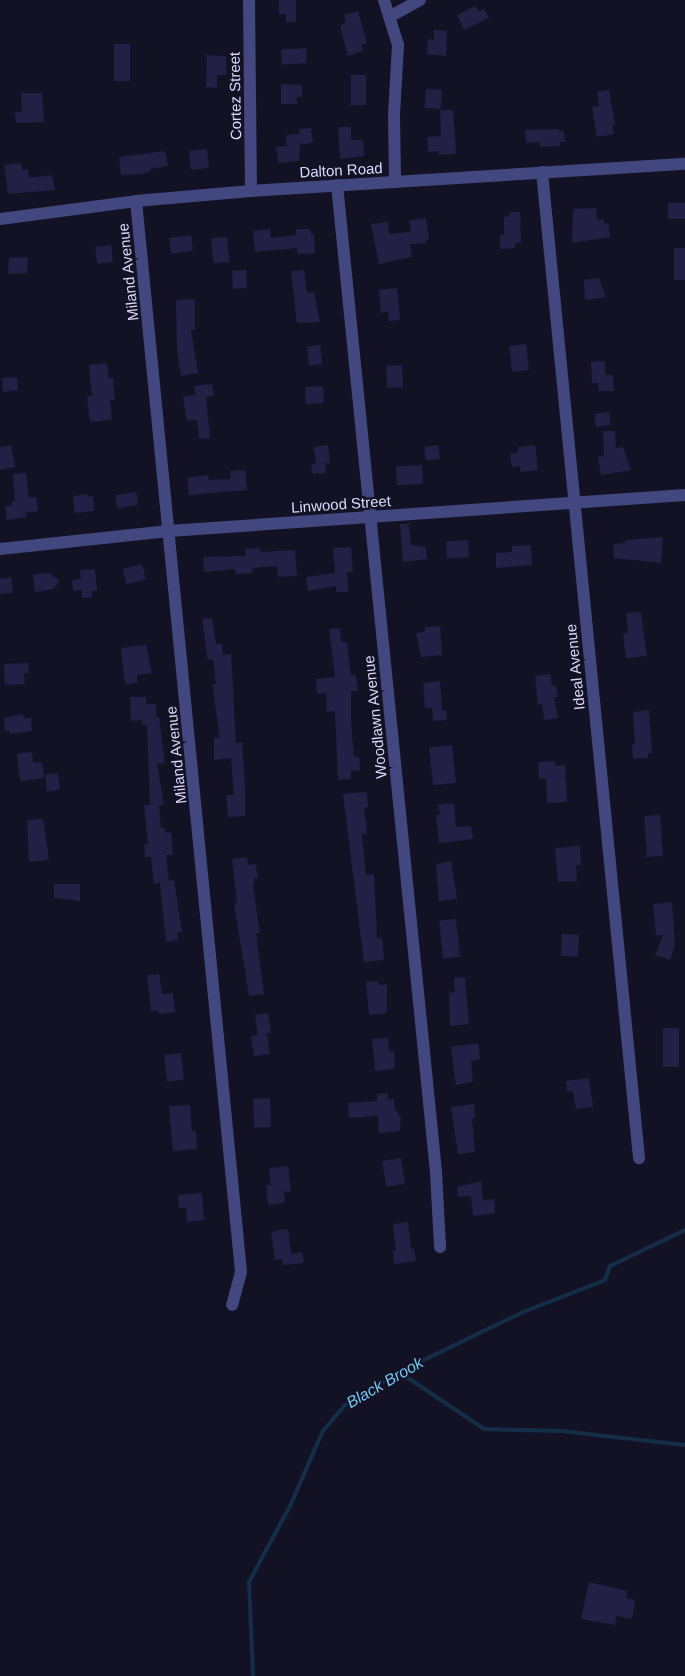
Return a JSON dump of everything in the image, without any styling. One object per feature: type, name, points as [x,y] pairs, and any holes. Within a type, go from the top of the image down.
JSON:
[{"type":"street","name":"Cortez Street","points":[[249,0],[251,191]]},
{"type":"street","points":[[384,0],[391,16],[398,45],[394,116],[395,182]]},
{"type":"street","points":[[391,16],[420,0]]},
{"type":"street","name":"Dalton Road","points":[[0,219],[136,201],[251,191],[685,164]]},
{"type":"street","name":"Ideal Avenue","points":[[542,172],[639,1158]]},
{"type":"street","name":"Woodlawn Avenue","points":[[337,185],[436,1172],[440,1247]]},
{"type":"street","name":"Miland Avenue","points":[[136,201],[242,1272],[232,1305]]},
{"type":"street","name":"Linwood Street","points":[[0,549],[169,531],[685,495]]},
{"type":"building","points":[[279,0],[296,0],[296,22],[286,22],[286,14],[279,14]]},
{"type":"building","points":[[476,6],[479,12],[484,9],[489,18],[464,30],[457,15]]},
{"type":"building","points":[[358,11],[367,43],[361,45],[363,51],[348,56],[340,25],[346,23],[344,15]]},
{"type":"building","points":[[434,30],[447,31],[446,56],[427,54],[428,39],[434,40]]},
{"type":"building","points":[[114,44],[130,44],[130,81],[114,81]]},
{"type":"building","points":[[306,48],[307,63],[282,65],[281,50]]},
{"type":"building","points":[[207,55],[226,56],[226,75],[217,75],[217,88],[206,87]]},
{"type":"building","points":[[351,75],[366,75],[366,105],[351,105]]},
{"type":"building","points":[[281,84],[302,85],[302,97],[297,97],[297,104],[281,104]]},
{"type":"building","points":[[426,89],[442,90],[441,109],[425,108]]},
{"type":"building","points":[[609,90],[615,124],[612,125],[614,134],[597,137],[592,107],[599,106],[597,92]]},
{"type":"building","points":[[21,93],[42,93],[44,122],[16,123],[15,112],[22,111]]},
{"type":"building","points":[[440,110],[453,110],[456,154],[439,155],[439,151],[428,152],[427,137],[441,136]]},
{"type":"building","points":[[338,127],[351,127],[351,140],[363,140],[364,156],[340,159]]},
{"type":"building","points":[[311,128],[313,143],[300,144],[299,161],[278,163],[276,147],[287,146],[286,135],[300,134],[299,129]]},
{"type":"building","points":[[559,129],[559,132],[564,131],[565,142],[560,142],[560,146],[540,147],[540,142],[526,143],[525,130]]},
{"type":"building","points":[[207,149],[209,168],[191,170],[189,151]]},
{"type":"building","points":[[165,151],[168,166],[150,169],[143,174],[121,175],[119,157]]},
{"type":"building","points":[[21,163],[22,170],[28,169],[29,178],[52,175],[55,190],[8,194],[4,165]]},
{"type":"building","points":[[668,203],[685,203],[685,219],[668,219]]},
{"type":"building","points":[[596,208],[597,220],[604,219],[604,224],[608,223],[610,237],[572,243],[573,209]]},
{"type":"building","points":[[509,212],[520,212],[521,243],[515,243],[515,248],[500,249],[500,235],[504,235],[504,217],[510,216]]},
{"type":"building","points":[[426,218],[429,239],[426,243],[410,244],[412,257],[379,264],[371,224],[388,222],[389,234],[411,232],[409,221]]},
{"type":"building","points":[[270,229],[271,238],[296,235],[296,229],[310,229],[311,234],[314,234],[315,253],[297,254],[297,248],[255,252],[253,231]]},
{"type":"building","points":[[191,235],[193,251],[171,254],[169,238]]},
{"type":"building","points":[[227,237],[229,262],[213,263],[211,238]]},
{"type":"building","points":[[111,245],[113,262],[97,264],[95,247]]},
{"type":"building","points":[[674,248],[685,248],[685,280],[674,280]]},
{"type":"building","points":[[28,257],[27,273],[8,274],[9,258]]},
{"type":"building","points":[[246,270],[247,288],[233,289],[232,271]]},
{"type":"building","points":[[304,270],[307,293],[314,292],[320,322],[297,323],[291,271]]},
{"type":"building","points":[[599,278],[606,297],[585,300],[584,280]]},
{"type":"building","points":[[397,288],[400,320],[389,321],[388,312],[381,313],[379,290]]},
{"type":"building","points":[[195,299],[195,330],[191,330],[198,373],[181,376],[177,350],[176,300]]},
{"type":"building","points":[[526,344],[529,370],[512,372],[509,346]]},
{"type":"building","points":[[320,345],[322,364],[309,365],[307,346]]},
{"type":"building","points":[[605,361],[605,375],[613,375],[614,391],[599,391],[598,383],[592,383],[591,362]]},
{"type":"building","points":[[107,363],[109,378],[113,378],[115,400],[110,400],[112,420],[90,422],[87,396],[92,396],[89,365]]},
{"type":"building","points":[[402,365],[403,387],[387,388],[386,366]]},
{"type":"building","points":[[2,378],[17,378],[18,390],[3,392]]},
{"type":"building","points":[[212,384],[214,396],[206,397],[210,438],[199,439],[197,420],[187,421],[183,397],[196,395],[194,386]]},
{"type":"building","points":[[323,386],[324,403],[306,404],[305,387]]},
{"type":"building","points":[[609,412],[611,425],[596,427],[594,414]]},
{"type":"building","points":[[603,431],[615,431],[616,448],[623,447],[631,470],[601,475],[598,457],[604,456]]},
{"type":"building","points":[[11,445],[15,467],[0,470],[0,447]]},
{"type":"building","points":[[328,445],[330,463],[325,464],[326,473],[313,474],[311,464],[316,464],[314,447]]},
{"type":"building","points":[[438,445],[440,459],[426,461],[424,447]]},
{"type":"building","points":[[535,445],[538,470],[520,472],[520,466],[512,467],[510,454],[518,453],[518,447]]},
{"type":"building","points":[[422,465],[423,484],[397,485],[396,466]]},
{"type":"building","points":[[245,470],[247,490],[189,495],[187,478],[208,475],[209,480],[231,479],[230,471]]},
{"type":"building","points":[[26,473],[29,498],[36,497],[38,511],[25,513],[26,517],[7,520],[5,506],[12,506],[12,501],[15,501],[13,474]]},
{"type":"building","points":[[136,492],[138,505],[117,508],[115,495]]},
{"type":"building","points":[[87,494],[88,497],[93,496],[94,511],[75,513],[73,496]]},
{"type":"building","points":[[400,524],[409,524],[411,545],[426,547],[427,559],[403,562]]},
{"type":"building","points":[[663,537],[661,563],[614,558],[613,544],[626,543],[625,540]]},
{"type":"building","points":[[468,540],[469,557],[447,558],[446,541]]},
{"type":"building","points":[[531,545],[532,565],[496,568],[496,553],[512,552],[512,546]]},
{"type":"building","points":[[351,547],[353,572],[347,572],[348,592],[336,592],[336,586],[308,591],[306,577],[335,573],[333,548]]},
{"type":"building","points":[[260,548],[261,552],[295,550],[297,576],[278,577],[277,566],[252,568],[253,573],[236,574],[235,569],[204,572],[203,557],[246,556],[245,549]]},
{"type":"building","points":[[142,564],[146,580],[126,584],[123,569]]},
{"type":"building","points":[[95,569],[97,591],[92,591],[92,597],[82,598],[82,590],[73,591],[72,580],[81,579],[80,570]]},
{"type":"building","points":[[49,573],[60,581],[53,589],[35,592],[33,575]]},
{"type":"building","points":[[11,577],[13,593],[0,594],[0,579]]},
{"type":"building","points":[[641,612],[647,656],[626,658],[623,634],[628,633],[626,613]]},
{"type":"building","points":[[212,618],[216,644],[222,644],[223,655],[231,654],[236,743],[242,742],[245,816],[228,817],[226,795],[234,795],[231,758],[214,760],[214,738],[220,738],[212,684],[216,684],[213,659],[208,660],[202,619]]},
{"type":"building","points":[[440,626],[442,655],[421,657],[416,633],[425,632],[425,627]]},
{"type":"building","points":[[340,628],[341,642],[347,642],[351,676],[356,675],[358,691],[351,691],[351,721],[354,757],[359,757],[360,770],[351,771],[351,779],[338,780],[335,711],[327,712],[326,693],[317,694],[316,679],[335,677],[329,629]]},
{"type":"building","points":[[146,645],[152,673],[137,675],[137,683],[125,684],[121,648]]},
{"type":"building","points":[[28,663],[29,673],[24,673],[25,684],[5,685],[4,664]]},
{"type":"building","points":[[550,674],[552,686],[556,685],[558,697],[554,697],[558,718],[544,720],[542,704],[538,705],[535,676]]},
{"type":"building","points":[[440,681],[442,710],[446,710],[447,720],[433,721],[432,708],[425,708],[423,683]]},
{"type":"building","points":[[130,697],[146,697],[146,704],[156,704],[156,717],[159,717],[165,763],[157,764],[164,805],[159,805],[161,828],[165,828],[165,833],[171,832],[173,855],[166,855],[169,881],[174,880],[182,932],[177,933],[178,940],[166,942],[160,883],[154,884],[151,857],[145,857],[144,844],[148,844],[144,805],[150,805],[147,725],[142,725],[142,720],[131,721]]},
{"type":"building","points":[[649,710],[652,753],[648,753],[648,758],[633,759],[632,744],[635,744],[633,712]]},
{"type":"building","points":[[23,714],[24,718],[31,718],[32,731],[10,734],[10,731],[5,731],[4,718]]},
{"type":"building","points":[[452,745],[456,783],[433,785],[429,747]]},
{"type":"building","points":[[32,752],[33,763],[42,762],[44,778],[20,781],[17,754]]},
{"type":"building","points":[[555,761],[555,766],[565,765],[567,802],[547,803],[546,779],[539,779],[538,762]]},
{"type":"building","points":[[58,773],[60,790],[47,791],[45,775]]},
{"type":"building","points":[[367,792],[368,807],[364,808],[367,834],[362,834],[366,875],[374,874],[377,939],[382,938],[384,960],[364,962],[343,794]]},
{"type":"building","points":[[454,803],[456,827],[471,826],[473,839],[439,843],[436,815],[440,815],[438,805]]},
{"type":"building","points":[[660,815],[663,856],[647,857],[644,816]]},
{"type":"building","points":[[43,819],[49,860],[29,862],[27,820]]},
{"type":"building","points":[[580,846],[581,865],[576,865],[577,881],[558,882],[555,848]]},
{"type":"building","points":[[247,857],[248,865],[256,864],[258,878],[254,878],[253,887],[260,933],[256,933],[264,994],[249,996],[234,903],[237,903],[232,859]]},
{"type":"building","points":[[451,861],[457,899],[439,901],[436,864]]},
{"type":"building","points":[[54,884],[80,884],[80,901],[54,898]]},
{"type":"building","points":[[672,902],[675,945],[670,960],[655,955],[663,935],[656,935],[653,904]]},
{"type":"building","points":[[456,919],[460,957],[443,959],[439,921]]},
{"type":"building","points":[[562,934],[579,935],[578,957],[561,956]]},
{"type":"building","points":[[159,974],[162,994],[173,993],[175,1012],[159,1014],[158,1010],[151,1011],[147,975]]},
{"type":"building","points":[[465,977],[469,1024],[450,1026],[449,993],[455,992],[454,978]]},
{"type":"building","points":[[378,981],[379,985],[387,984],[387,1013],[369,1015],[366,982]]},
{"type":"building","points":[[268,1013],[271,1033],[263,1034],[267,1034],[270,1054],[254,1056],[251,1036],[258,1035],[255,1015]]},
{"type":"building","points":[[663,1028],[679,1028],[679,1067],[663,1067]]},
{"type":"building","points":[[388,1038],[389,1052],[394,1051],[395,1065],[393,1069],[375,1071],[372,1039]]},
{"type":"building","points":[[478,1043],[480,1059],[471,1061],[473,1082],[456,1085],[451,1047]]},
{"type":"building","points":[[181,1053],[184,1080],[167,1082],[164,1055]]},
{"type":"building","points":[[589,1078],[593,1107],[576,1109],[573,1091],[567,1092],[566,1081]]},
{"type":"building","points":[[387,1093],[388,1100],[394,1099],[395,1111],[398,1111],[398,1116],[401,1116],[400,1131],[379,1133],[378,1116],[349,1118],[348,1103],[377,1101],[377,1094]]},
{"type":"building","points":[[270,1098],[271,1127],[254,1128],[253,1099]]},
{"type":"building","points":[[474,1104],[475,1118],[472,1118],[475,1152],[458,1154],[451,1107]]},
{"type":"building","points":[[190,1105],[192,1132],[196,1131],[197,1149],[173,1151],[169,1106]]},
{"type":"building","points":[[401,1158],[405,1184],[386,1187],[382,1161]]},
{"type":"building","points":[[288,1166],[291,1191],[284,1192],[285,1203],[268,1205],[266,1185],[271,1185],[269,1168]]},
{"type":"building","points":[[481,1181],[483,1200],[494,1199],[495,1213],[473,1216],[471,1196],[458,1197],[457,1187]]},
{"type":"building","points":[[202,1193],[204,1220],[187,1222],[186,1208],[179,1208],[178,1195]]},
{"type":"building","points":[[408,1222],[411,1249],[414,1249],[416,1261],[394,1264],[393,1251],[396,1250],[393,1224]]},
{"type":"building","points":[[288,1229],[291,1254],[302,1252],[304,1263],[283,1265],[282,1259],[275,1260],[271,1232]]},
{"type":"building","points":[[589,1582],[627,1591],[626,1598],[635,1600],[632,1619],[616,1616],[615,1625],[581,1619]]},
{"type":"waterway","name":"Black Brook","points":[[253,1676],[249,1582],[290,1506],[323,1431],[345,1405],[399,1372],[523,1312],[605,1280],[610,1266],[685,1230]]},
{"type":"waterway","points":[[399,1372],[484,1429],[561,1431],[685,1445]]}]
